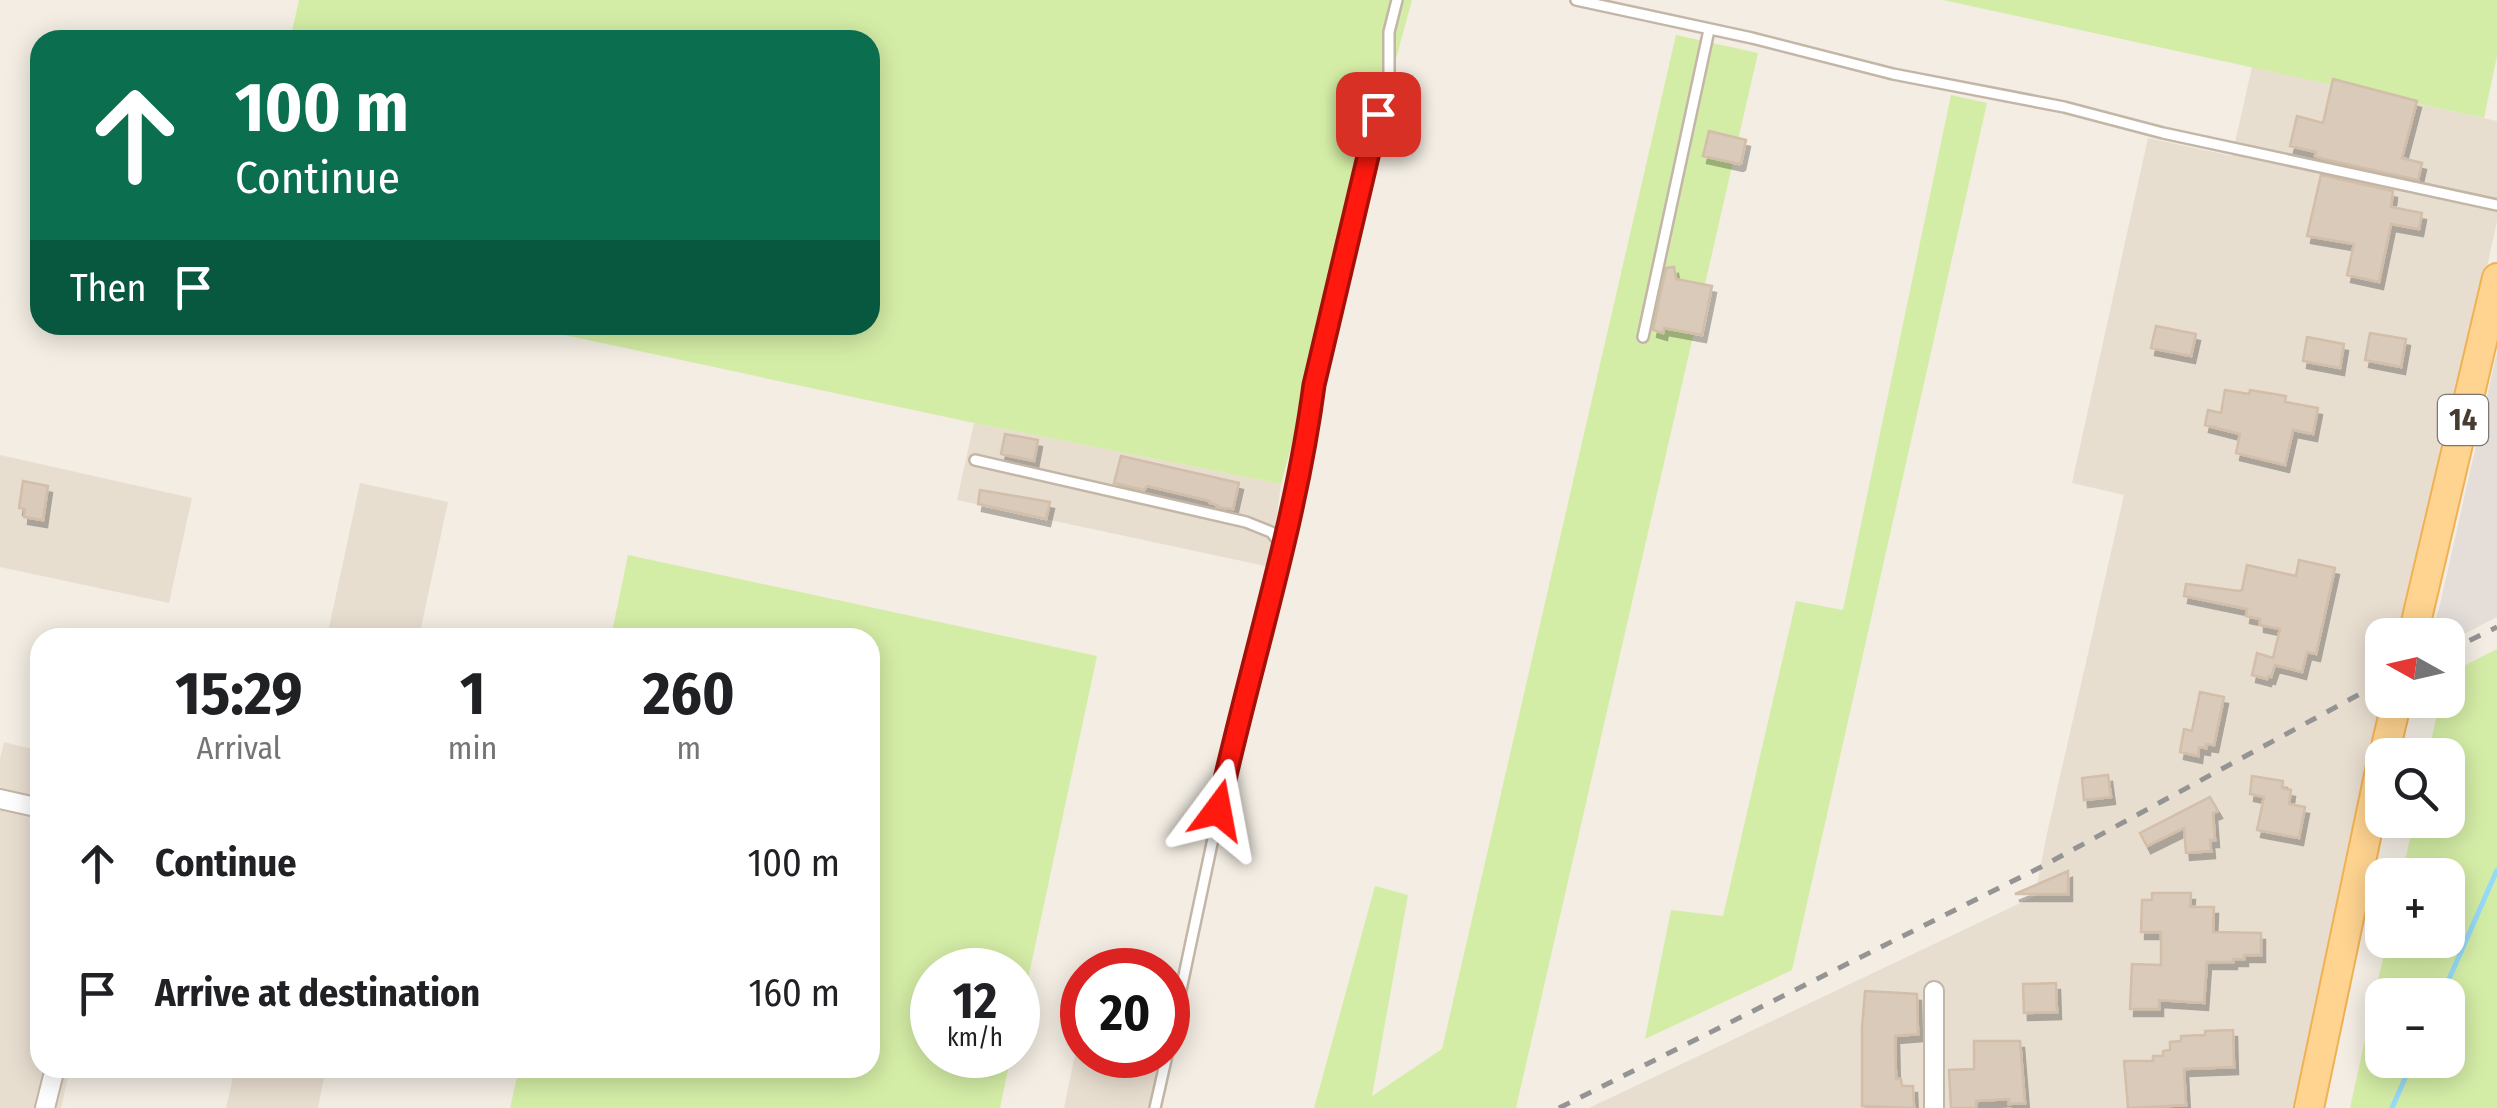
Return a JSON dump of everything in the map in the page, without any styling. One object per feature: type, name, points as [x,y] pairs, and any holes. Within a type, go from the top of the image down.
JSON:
[{"type":"main road","name":"14","points":[[2416,618],[2497,278]]},
{"type":"main road","points":[[2309,1108],[2366,838]]},
{"type":"street","points":[[0,799],[30,806]]},
{"type":"street","points":[[1934,990],[1934,1108]]},
{"type":"street","points":[[46,1108],[53,1078]]},
{"type":"lane","points":[[1189,948],[1224,782],[1283,548],[1314,385],[1372,134],[1389,78],[1389,32],[1397,0]]},
{"type":"lane","points":[[1576,0],[1893,74],[2064,107],[2163,134],[2497,205]]},
{"type":"lane","points":[[1643,337],[1708,30]]},
{"type":"lane","points":[[975,460],[1246,522],[1271,532],[1283,548]]},
{"type":"lane","points":[[1156,1108],[1162,1078]]},
{"type":"shaded area","points":[[2252,67],[2497,121],[2497,221],[2416,600],[2409,618],[2365,618],[2365,718],[2379,718],[2375,738],[2365,738],[2365,788],[2300,1108],[1589,1108],[2035,896],[2124,495],[2072,483],[2148,138],[2232,156]]},
{"type":"shaded area","points":[[2497,352],[2497,617],[2465,633],[2465,618],[2436,618]]},
{"type":"shaded area","points":[[974,423],[1281,484],[1270,567],[957,500]]},
{"type":"shaded area","points":[[0,455],[192,498],[169,603],[0,567]]},
{"type":"shaded area","points":[[360,483],[448,502],[421,628],[329,628]]},
{"type":"shaded area","points":[[4,742],[30,748],[30,1078],[68,1078],[61,1108],[0,1108],[0,759]]},
{"type":"shaded area","points":[[233,1078],[324,1078],[318,1108],[226,1108]]},
{"type":"shaded area","points":[[1070,1078],[1157,1078],[1150,1108],[1064,1108]]},
{"type":"green space","points":[[299,0],[1412,0],[1281,484],[565,335],[880,335],[880,30],[292,30]]},
{"type":"green space","points":[[1943,0],[2497,0],[2497,56],[2484,118]]},
{"type":"green space","points":[[1676,35],[1758,53],[1516,1108],[1314,1108],[1375,886],[1408,895],[1372,1096],[1442,1049]]},
{"type":"green space","points":[[1951,95],[1987,103],[1792,970],[1645,1039],[1671,910],[1723,916],[1796,601],[1843,610]]},
{"type":"green space","points":[[628,555],[1097,656],[1035,948],[910,948],[910,1078],[1006,1078],[1000,1108],[510,1108],[517,1078],[880,1078],[880,628],[613,628]]},
{"type":"green space","points":[[2497,649],[2497,1108],[2350,1108],[2365,1040],[2365,1078],[2465,1078],[2465,978],[2379,978],[2383,958],[2465,958],[2465,858],[2406,858],[2410,838],[2465,838],[2465,738],[2432,738],[2436,718],[2465,718],[2465,665]]},
{"type":"building","points":[[2333,79],[2417,101],[2402,158],[2422,163],[2418,180],[2324,159],[2315,156],[2316,152],[2290,146],[2297,116],[2323,123]]},
{"type":"building","points":[[1709,131],[1746,140],[1741,163],[1703,156]]},
{"type":"building","points":[[2321,175],[2393,191],[2391,207],[2422,213],[2419,229],[2391,224],[2379,282],[2347,275],[2354,244],[2307,236]]},
{"type":"building","points":[[1674,267],[1676,279],[1712,286],[1702,335],[1664,328],[1663,333],[1653,330],[1666,268]]},
{"type":"building","points":[[2156,326],[2196,334],[2191,356],[2151,348]]},
{"type":"building","points":[[2370,333],[2406,339],[2401,367],[2365,360]]},
{"type":"building","points":[[2307,337],[2344,344],[2340,368],[2303,361]]},
{"type":"building","points":[[2225,390],[2286,396],[2285,402],[2318,408],[2313,434],[2293,430],[2285,465],[2236,453],[2240,434],[2205,425],[2208,410],[2221,413]]},
{"type":"building","points":[[1005,434],[1038,440],[1034,461],[1001,454]]},
{"type":"building","points":[[1121,456],[1239,483],[1233,509],[1147,486],[1144,490],[1114,483]]},
{"type":"building","points":[[23,481],[48,486],[43,520],[24,517],[25,509],[19,508]]},
{"type":"building","points":[[980,490],[1050,502],[1046,519],[978,504]]},
{"type":"building","points":[[2299,560],[2335,568],[2316,654],[2307,652],[2302,672],[2275,665],[2267,679],[2252,675],[2257,653],[2273,658],[2280,629],[2260,625],[2260,619],[2246,616],[2247,609],[2184,596],[2186,584],[2239,591],[2247,565],[2296,576]]},
{"type":"building","points":[[2200,692],[2224,697],[2214,745],[2199,747],[2198,756],[2180,752],[2184,729],[2192,731]]},
{"type":"building","points":[[2108,775],[2111,797],[2084,800],[2082,778]]},
{"type":"building","points":[[2252,776],[2283,781],[2282,788],[2291,790],[2289,804],[2305,807],[2299,838],[2257,830],[2264,797],[2250,794]]},
{"type":"building","points":[[2210,797],[2218,811],[2213,813],[2215,840],[2210,840],[2211,851],[2186,853],[2184,828],[2147,846],[2140,833]]},
{"type":"building","points":[[2068,871],[2068,894],[2015,894]]},
{"type":"building","points":[[2152,893],[2191,893],[2190,907],[2214,907],[2213,932],[2261,933],[2261,955],[2244,955],[2244,959],[2233,962],[2207,962],[2204,1003],[2159,1000],[2159,1009],[2130,1009],[2132,964],[2161,965],[2161,932],[2141,932],[2142,900],[2152,900]]},
{"type":"building","points":[[2056,983],[2057,1012],[2024,1013],[2023,984]]},
{"type":"building","points":[[1865,991],[1917,994],[1918,1034],[1895,1036],[1896,1079],[1901,1079],[1902,1086],[1913,1086],[1914,1108],[1862,1106]]},
{"type":"building","points":[[2233,1030],[2234,1067],[2184,1069],[2186,1105],[2128,1108],[2124,1061],[2153,1061],[2153,1056],[2163,1056],[2163,1051],[2170,1050],[2170,1042],[2181,1041],[2181,1036]]},
{"type":"building","points":[[1974,1041],[2020,1041],[2025,1103],[2009,1104],[2009,1099],[1976,1101],[1976,1108],[1951,1108],[1949,1070],[1974,1069]]},
{"type":"waterway","points":[[2449,978],[2497,870]]},
{"type":"waterway","points":[[2392,1108],[2405,1078]]},
{"type":"railway","points":[[2465,643],[2497,627]]},
{"type":"railway","points":[[1559,1108],[2041,867],[2365,691]]},
{"type":"route","points":[[1218,810],[1283,548],[1314,385],[1378,114]]}]
